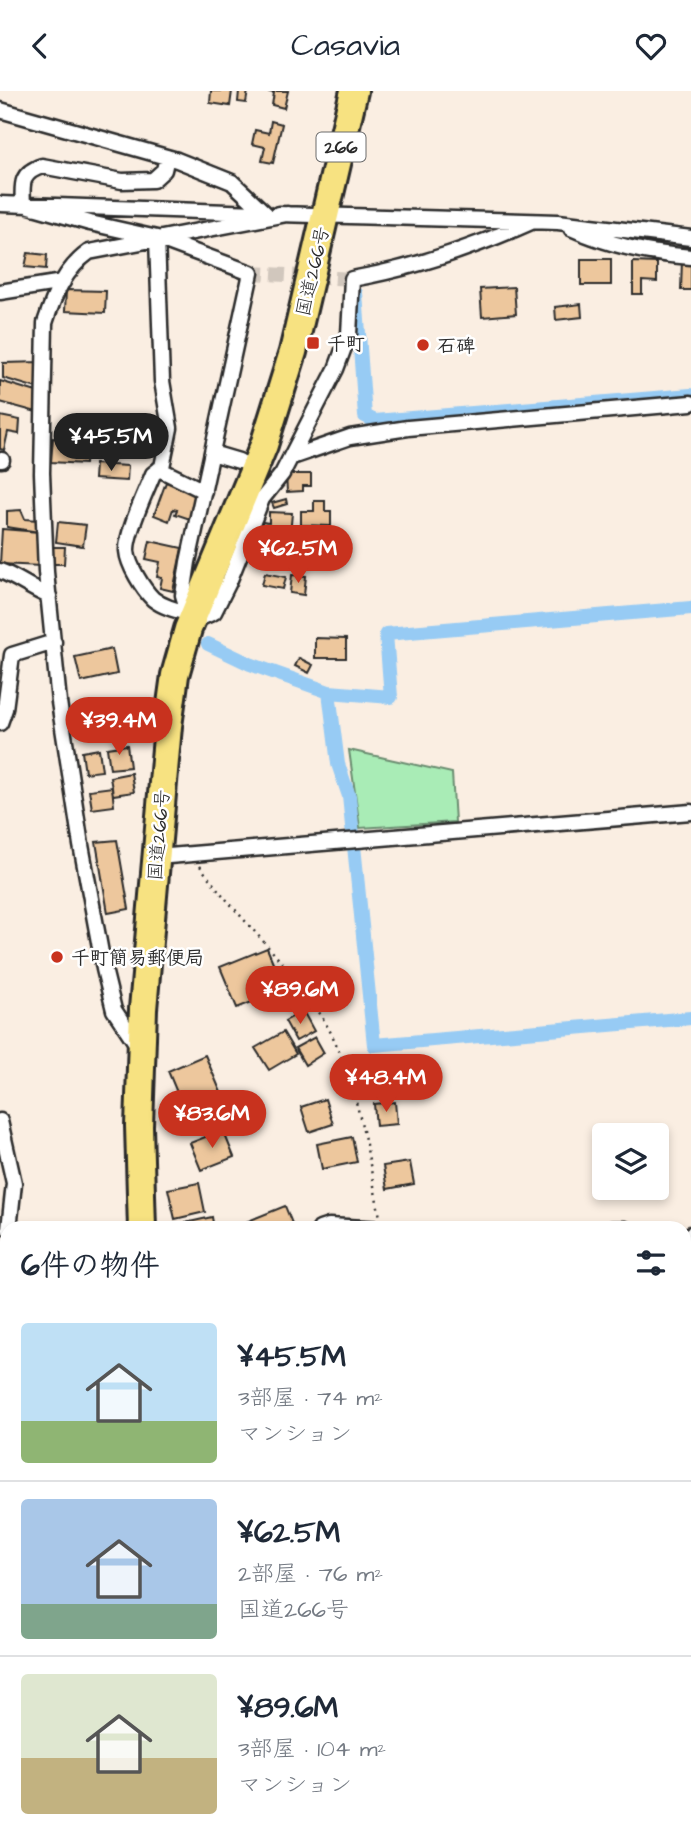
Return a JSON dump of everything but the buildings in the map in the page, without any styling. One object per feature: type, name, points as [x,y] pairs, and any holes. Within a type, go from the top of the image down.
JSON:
[{"type":"highway","name":"国道266号","points":[[142,1221],[139,1180],[141,1050],[156,857],[175,675],[189,618],[264,445],[293,352],[354,91]]},
{"type":"street","points":[[0,110],[167,157],[232,182],[266,214]]},
{"type":"street","points":[[23,204],[22,181],[31,169],[42,166],[122,181],[153,180],[164,170],[167,157]]},
{"type":"street","points":[[0,204],[287,214]]},
{"type":"street","points":[[23,204],[157,238],[251,273],[188,562],[183,596],[189,618]]},
{"type":"street","points":[[141,1050],[114,1010],[104,969],[59,702],[49,596],[42,473],[45,323],[52,302],[72,264],[89,252],[326,209],[558,222],[691,238]]},
{"type":"street","points":[[157,238],[162,381],[170,428],[162,467],[153,474],[129,539],[127,552],[132,566],[153,599],[189,618],[214,612],[262,499],[277,472],[292,457],[336,369],[350,322],[352,279],[387,273],[456,253],[531,222]]},
{"type":"street","points":[[558,222],[596,239],[655,254],[691,257]]},
{"type":"street","points":[[0,292],[63,282]]},
{"type":"street","points":[[292,457],[350,437],[408,428],[691,403]]},
{"type":"street","points":[[212,453],[239,461]]},
{"type":"street","points":[[159,469],[204,491]]},
{"type":"street","points":[[0,571],[49,596]]},
{"type":"street","points":[[0,723],[5,709],[12,655],[54,642]]},
{"type":"street","points":[[156,857],[691,812]]},
{"type":"street","points":[[0,1121],[14,1183],[10,1221]]},
{"type":"path","points":[[191,855],[304,992],[331,1035],[349,1080],[381,1221]]},
{"type":"green space","points":[[349,750],[452,773],[455,822],[360,828]]},
{"type":"waterway","points":[[356,293],[365,416],[375,421],[691,395]]},
{"type":"waterway","points":[[208,644],[250,664],[329,692],[391,697],[386,634],[691,608]]},
{"type":"waterway","points":[[329,692],[338,764],[349,796],[374,1045],[691,1018]]},
{"type":"tunnel","points":[[251,273],[352,279]]},
{"type":"place","name":"千町","points":[[313,343]]},
{"type":"place","name":"石碑","points":[[423,345]]},
{"type":"place","name":"千町簡易郵便局","points":[[57,957]]}]
